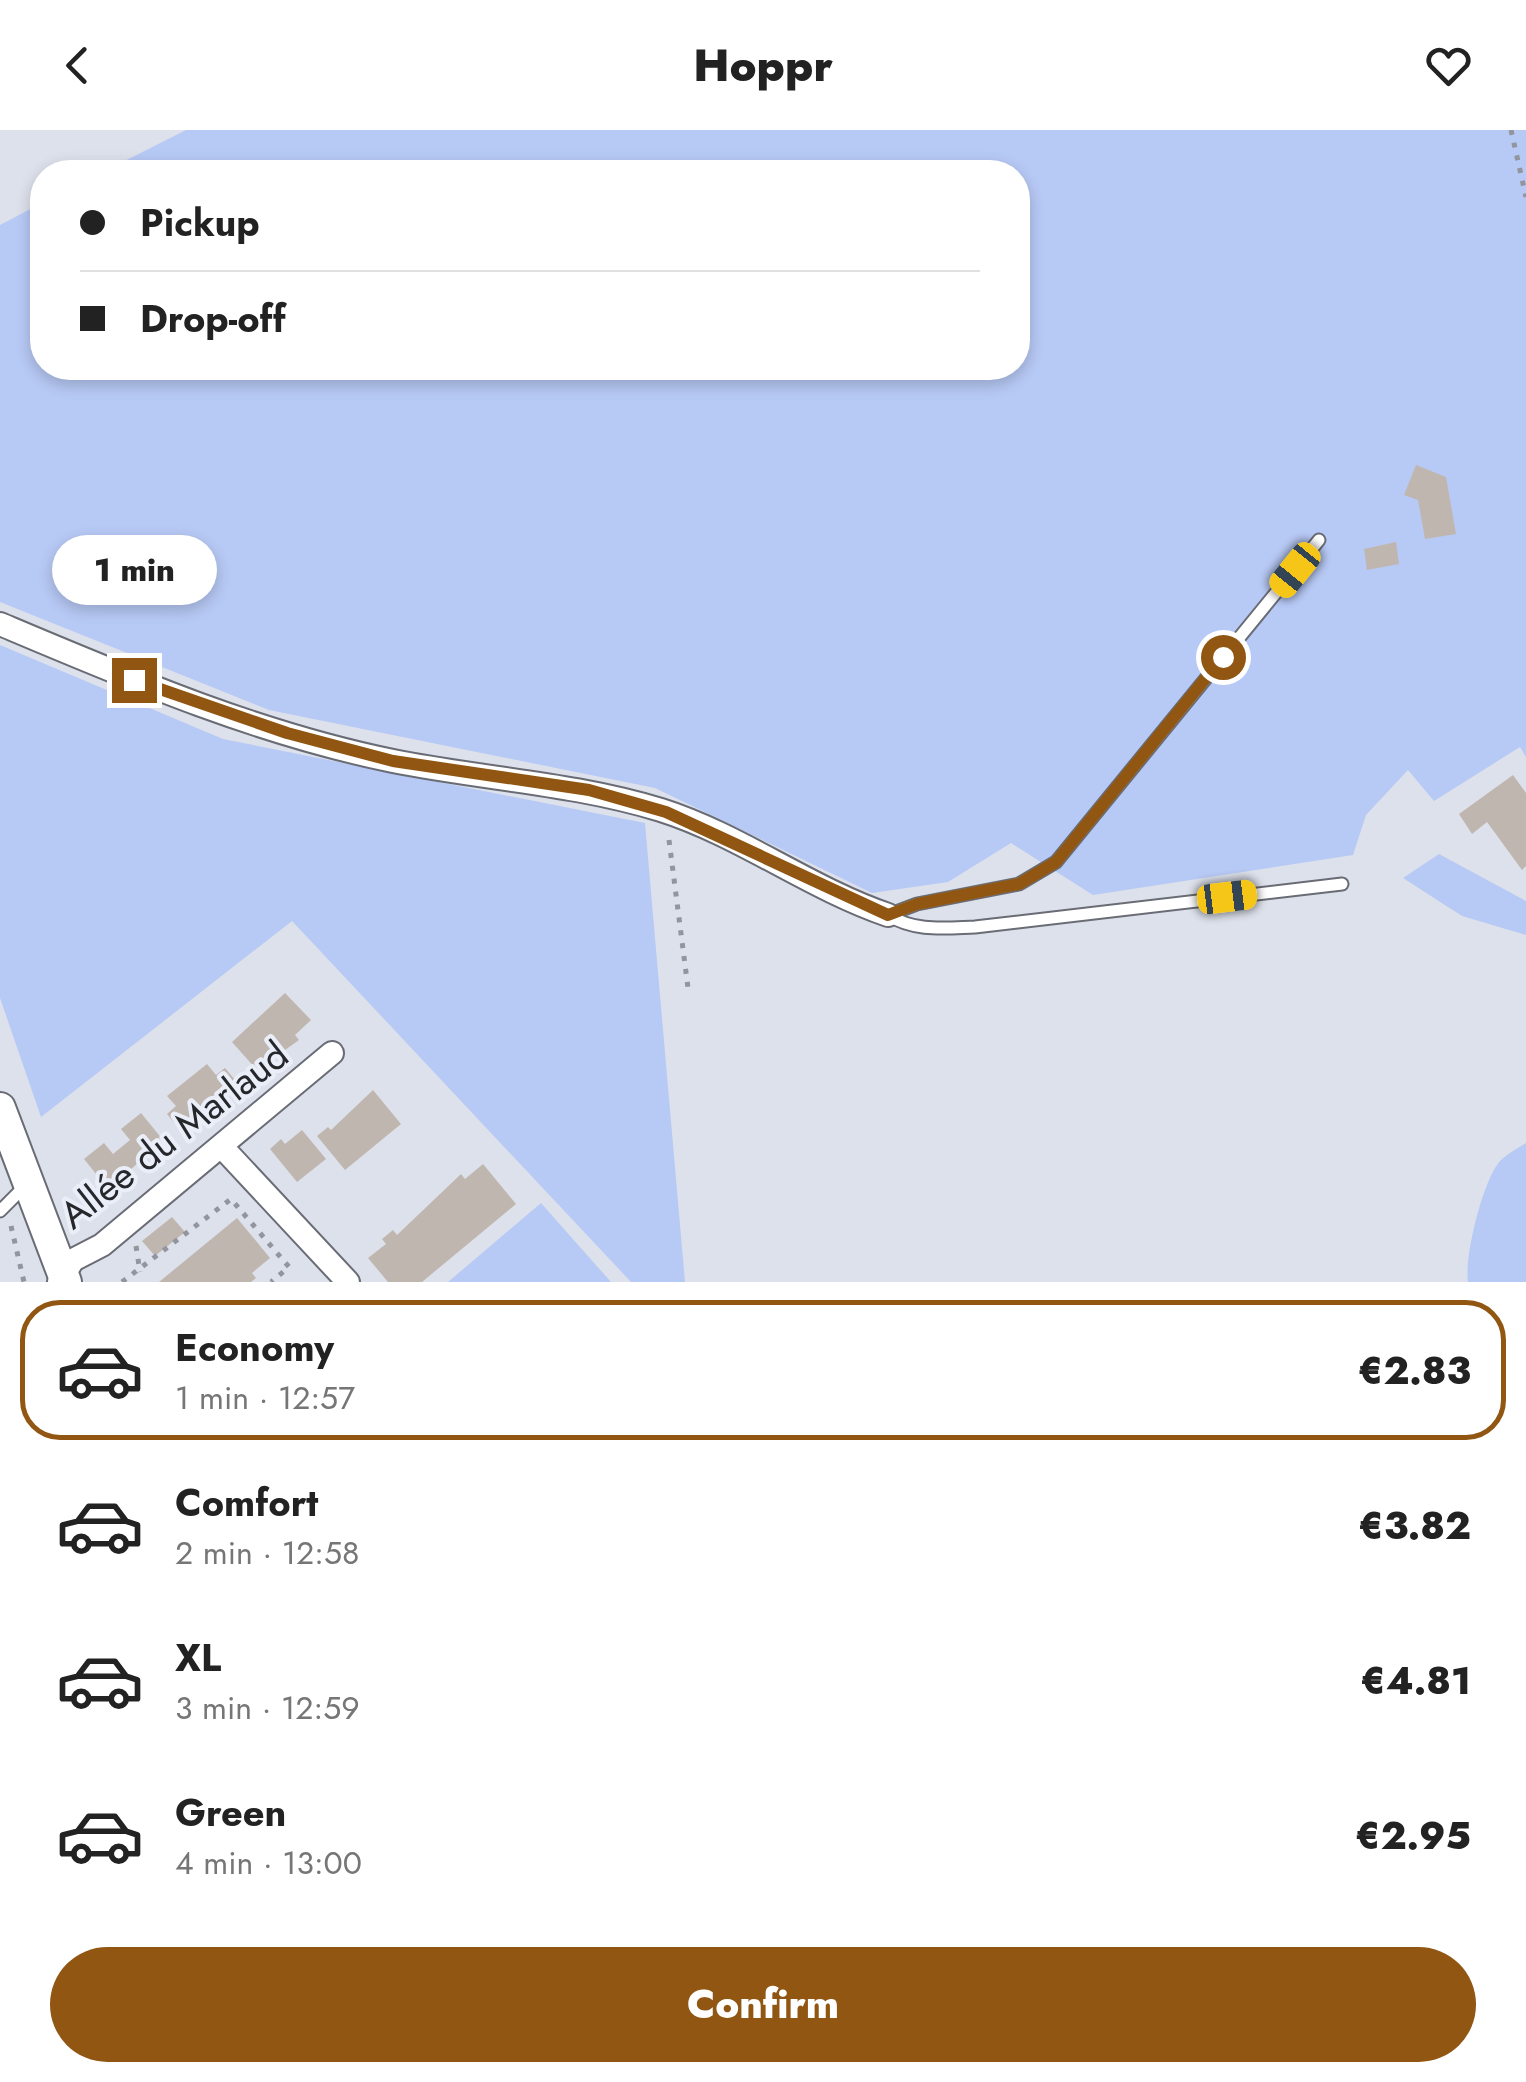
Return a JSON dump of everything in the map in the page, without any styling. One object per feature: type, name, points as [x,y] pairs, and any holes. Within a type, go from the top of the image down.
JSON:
[{"type":"street","points":[[0,624],[167,695],[287,733],[393,761],[589,790],[666,812],[888,915]]},
{"type":"street","name":"Allée du Marlaud","points":[[63,1279],[73,1260],[102,1245],[332,1054]]},
{"type":"street","points":[[0,1108],[63,1279]]},
{"type":"street","points":[[222,1147],[337,1278]]},
{"type":"lane","points":[[888,915],[917,904],[1019,884],[1056,862],[1318,540]]},
{"type":"lane","points":[[888,915],[904,925],[924,929],[975,927],[1342,884]]},
{"type":"lane","points":[[3,1208],[28,1183]]},
{"type":"path","points":[[1510,130],[1526,197]]},
{"type":"path","points":[[666,812],[688,988]]},
{"type":"path","points":[[122,1282],[231,1199],[290,1267],[271,1282]]},
{"type":"path","points":[[3,1208],[24,1282]]},
{"type":"shaded area","points":[[186,130],[1526,130],[1526,757],[1520,747],[1434,801],[1408,770],[1366,815],[1353,855],[1093,895],[1011,843],[948,882],[872,893],[655,788],[269,710],[0,602],[0,225],[30,209],[30,380],[1030,380],[1030,160],[127,160]]},
{"type":"shaded area","points":[[0,645],[223,739],[645,823],[685,1282],[631,1282],[292,921],[41,1117],[0,998]]},
{"type":"shaded area","points":[[1439,854],[1526,901],[1526,935],[1462,916],[1403,878]]},
{"type":"shaded area","points":[[1526,1143],[1526,1282],[1468,1282],[1472,1238],[1487,1184],[1500,1161]]},
{"type":"shaded area","points":[[541,1203],[611,1282],[448,1282]]},
{"type":"building","points":[[1416,465],[1446,477],[1456,534],[1425,539],[1418,500],[1404,495]]},
{"type":"building","points":[[1396,542],[1399,564],[1367,570],[1364,549]]},
{"type":"building","points":[[1513,775],[1526,793],[1526,866],[1522,870],[1487,822],[1472,834],[1459,814]]},
{"type":"building","points":[[285,993],[311,1020],[295,1035],[299,1040],[257,1070],[232,1042]]},
{"type":"building","points":[[207,1064],[216,1075],[225,1068],[240,1086],[199,1114],[201,1117],[182,1132],[167,1114],[176,1106],[167,1096]]},
{"type":"building","points":[[373,1090],[401,1124],[345,1170],[317,1136],[328,1127],[331,1130]]},
{"type":"building","points":[[141,1113],[163,1140],[118,1181],[116,1178],[105,1185],[84,1159],[104,1143],[113,1154],[130,1140],[121,1129]]},
{"type":"building","points":[[302,1130],[326,1159],[297,1182],[270,1149],[281,1139],[285,1144]]},
{"type":"building","points":[[483,1164],[516,1204],[422,1282],[388,1282],[368,1258],[386,1244],[382,1239],[393,1230],[397,1235],[461,1174],[465,1179]]},
{"type":"building","points":[[172,1217],[185,1232],[155,1256],[142,1241]]},
{"type":"building","points":[[237,1218],[270,1258],[252,1273],[256,1278],[251,1282],[159,1282]]},
{"type":"route","points":[[134,680],[167,695],[287,733],[393,761],[589,790],[666,812],[863,907],[888,915],[917,904],[1019,884],[1056,862],[1223,657]]}]
